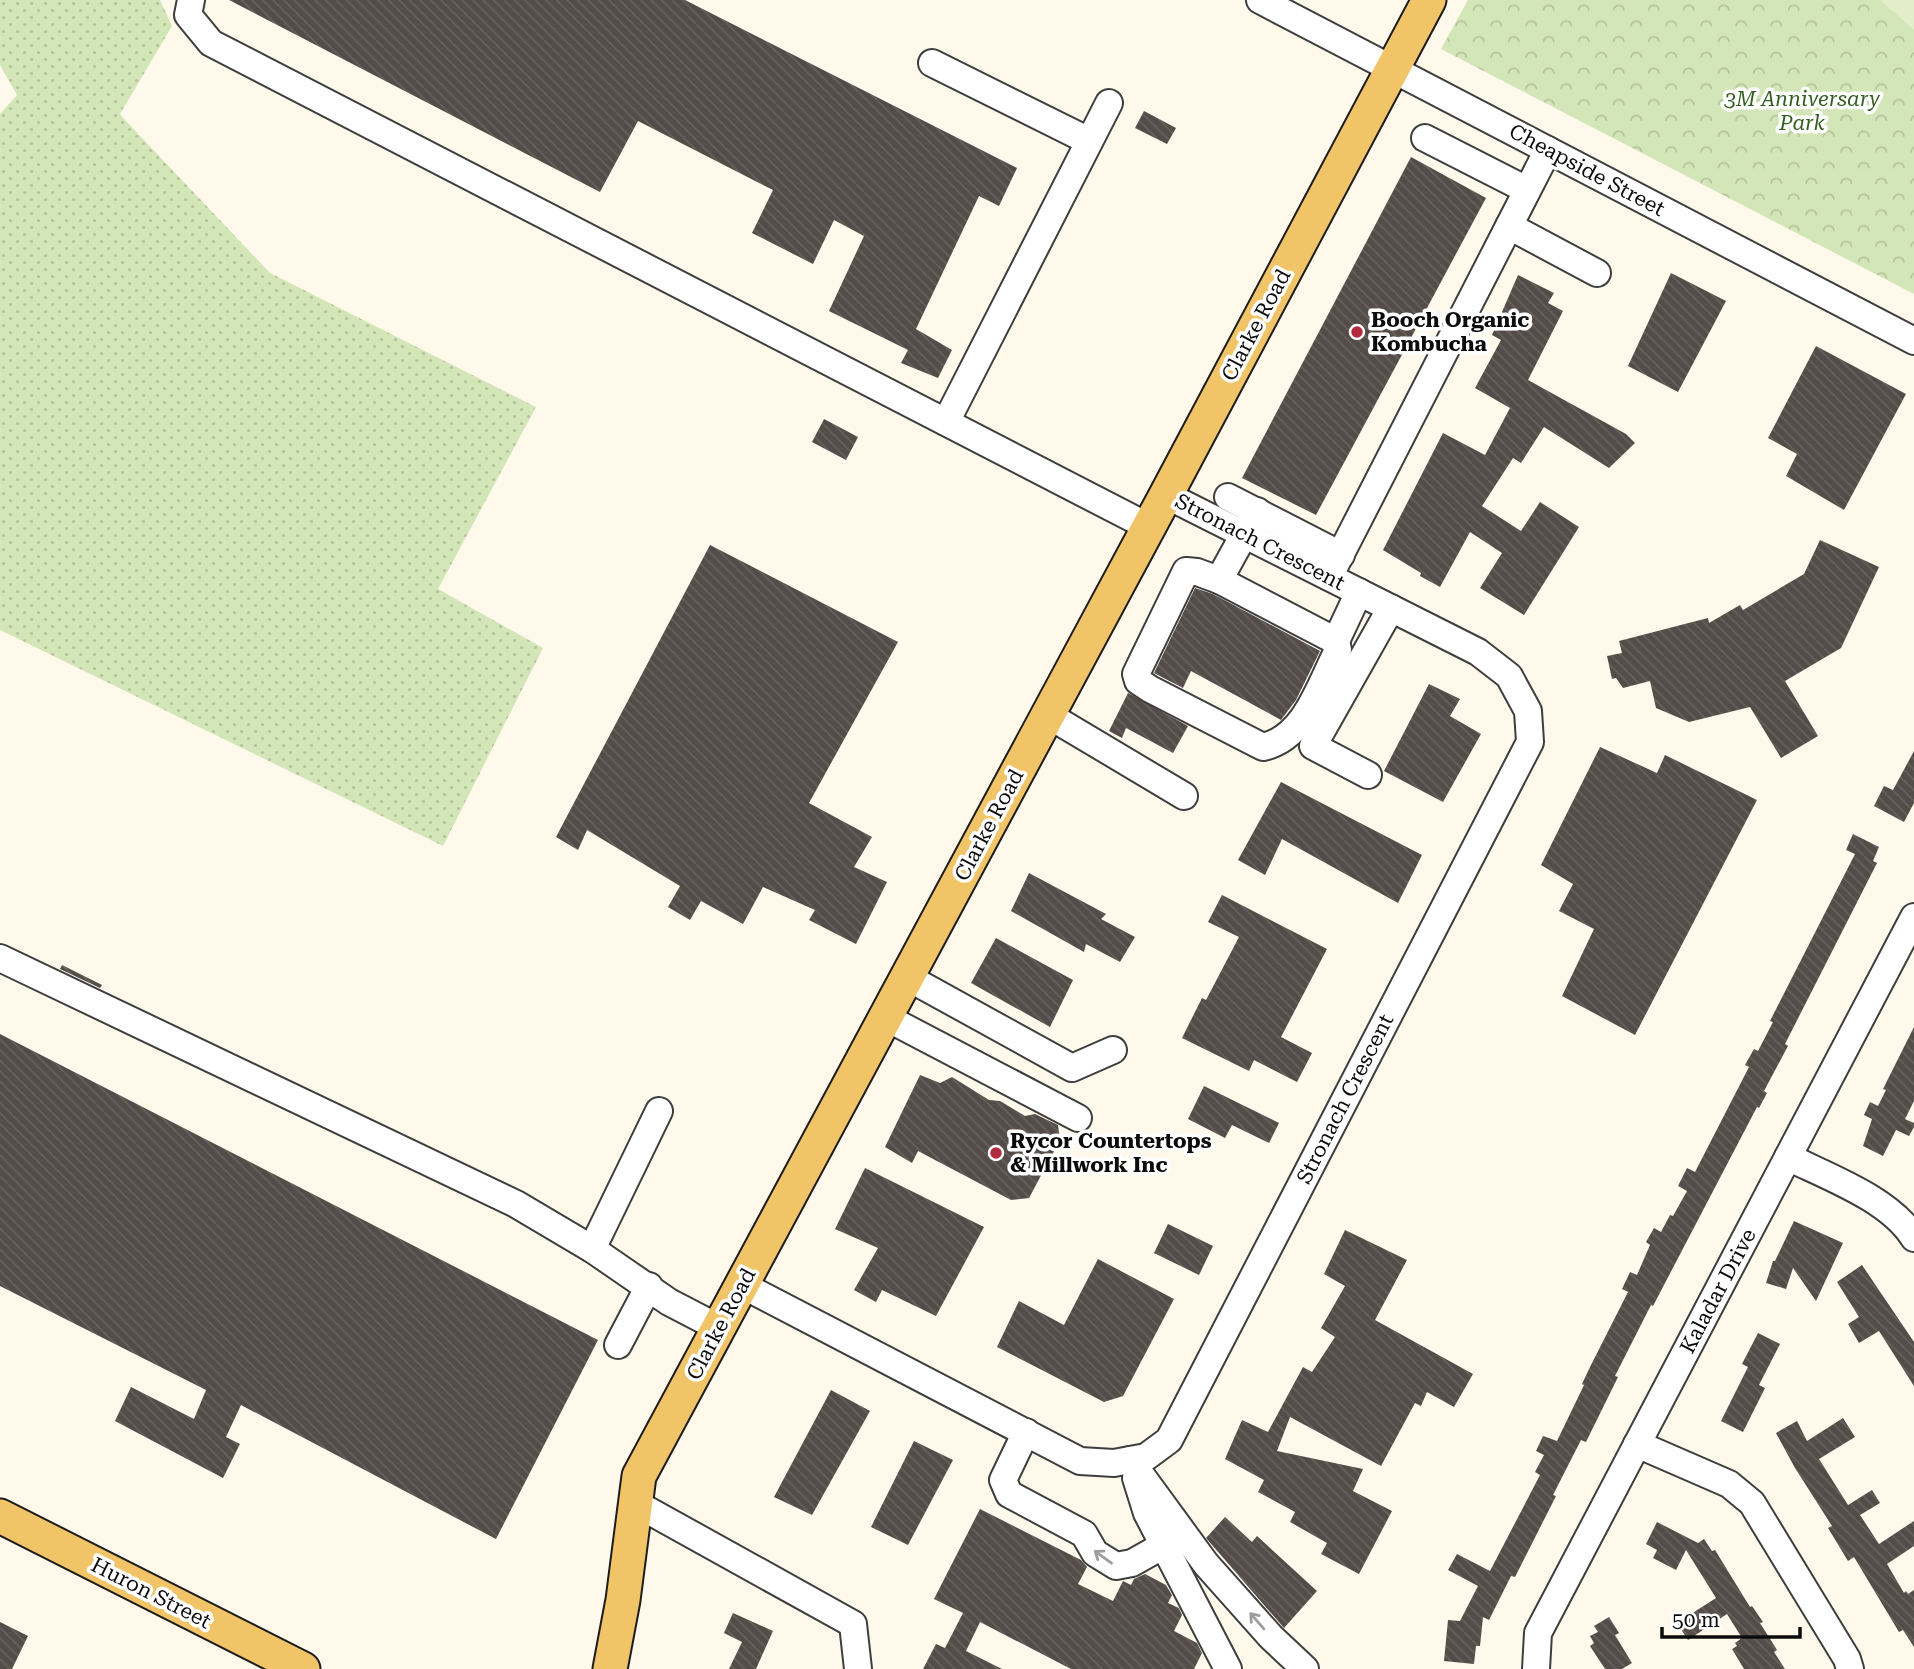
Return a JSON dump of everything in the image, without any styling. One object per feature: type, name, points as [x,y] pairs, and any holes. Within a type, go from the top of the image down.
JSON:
[{"type":"main road","name":"Clarke Road","points":[[612,1667],[639,1476],[1429,0]]},
{"type":"main road","name":"Huron Street","points":[[0,1516],[303,1669]]},
{"type":"street","points":[[191,0],[188,15],[211,43],[1149,527]]},
{"type":"street","name":"Cheapside Street","points":[[1260,0],[1914,341]]},
{"type":"street","points":[[932,63],[1089,141]]},
{"type":"street","points":[[946,422],[1110,103]]},
{"type":"street","points":[[1425,138],[1527,190]]},
{"type":"street","points":[[1335,566],[1548,150]]},
{"type":"street","points":[[1509,226],[1597,273]]},
{"type":"street","name":"Stronach Crescent","points":[[742,1284],[1080,1461],[1114,1463],[1146,1458],[1169,1440],[1530,742],[1528,711],[1509,676],[1478,652],[1359,592],[1335,566],[1251,523],[1166,495]]},
{"type":"street","points":[[1219,580],[1251,523],[1228,497]]},
{"type":"street","points":[[1336,641],[1219,580],[1186,571],[1136,674],[1138,681],[1150,690],[1263,747],[1275,744],[1292,733],[1304,716],[1338,650],[1336,641],[1359,592]]},
{"type":"street","points":[[1368,775],[1313,746],[1391,608]]},
{"type":"street","points":[[1048,715],[1184,796]]},
{"type":"street","name":"Kaladar Drive","points":[[1536,1669],[1538,1633],[1914,917]]},
{"type":"street","points":[[0,958],[516,1204],[592,1249],[670,1302],[719,1328]]},
{"type":"street","points":[[907,977],[1072,1068],[1113,1050]]},
{"type":"street","points":[[886,1017],[1078,1118]]},
{"type":"street","points":[[592,1249],[659,1111]]},
{"type":"street","points":[[1788,1157],[1880,1204],[1907,1226],[1914,1238]]},
{"type":"street","points":[[618,1345],[649,1286]]},
{"type":"street","points":[[1026,1432],[1003,1480],[1009,1494],[1084,1534],[1095,1553],[1116,1566],[1132,1563],[1164,1545]]},
{"type":"street","points":[[1637,1444],[1729,1484],[1752,1503],[1847,1658],[1850,1669]]},
{"type":"street","points":[[1130,1460],[1147,1513],[1228,1669]]},
{"type":"street","points":[[1130,1460],[1206,1564],[1271,1637],[1305,1669]]},
{"type":"street","points":[[635,1503],[853,1624],[858,1669]]},
{"type":"green space","points":[[0,0],[160,0],[172,26],[120,114],[125,120],[270,273],[536,407],[438,589],[543,648],[443,846],[0,630],[0,114],[17,95],[0,65]]},
{"type":"green space","name":"3M Anniversary Park","points":[[1468,0],[1914,0],[1914,294],[1441,49]]},
{"type":"green space","points":[[1880,0],[1914,0],[1914,30]]},
{"type":"building","points":[[229,0],[685,0],[1017,168],[999,206],[979,196],[916,329],[952,350],[938,378],[901,363],[908,350],[829,311],[864,236],[834,220],[813,264],[752,233],[773,190],[638,121],[600,192]]},
{"type":"building","points":[[1144,111],[1176,128],[1167,144],[1135,128]]},
{"type":"building","points":[[1411,157],[1486,198],[1316,515],[1242,478]]},
{"type":"building","points":[[1671,273],[1726,301],[1678,392],[1628,366]]},
{"type":"building","points":[[1518,275],[1554,293],[1548,303],[1563,311],[1528,380],[1626,434],[1635,443],[1609,468],[1544,427],[1521,463],[1513,458],[1482,506],[1521,531],[1540,502],[1579,527],[1524,615],[1480,588],[1502,553],[1470,532],[1440,587],[1383,550],[1443,433],[1485,455],[1510,408],[1475,388],[1501,340],[1492,335]]},
{"type":"building","points":[[1816,346],[1906,394],[1844,510],[1786,476],[1797,454],[1768,438]]},
{"type":"building","points":[[824,419],[858,437],[846,460],[812,442]]},
{"type":"building","points":[[1820,540],[1879,567],[1841,648],[1785,681],[1818,736],[1781,758],[1750,707],[1689,722],[1656,708],[1650,681],[1623,688],[1616,678],[1612,679],[1607,656],[1622,653],[1619,641],[1708,618],[1709,623],[1740,605],[1743,610],[1804,574]]},
{"type":"building","points":[[710,545],[898,642],[809,803],[872,837],[854,867],[887,882],[856,944],[809,920],[815,910],[763,887],[743,924],[701,901],[690,920],[668,907],[680,886],[587,830],[578,850],[556,837]]},
{"type":"building","points":[[1195,588],[1213,594],[1320,651],[1296,700],[1281,720],[1191,671],[1183,688],[1154,673]]},
{"type":"building","points":[[1429,684],[1460,699],[1450,716],[1481,734],[1443,802],[1384,771]]},
{"type":"building","points":[[1128,693],[1188,726],[1173,753],[1126,728],[1122,738],[1109,731]]},
{"type":"building","points":[[1600,747],[1657,773],[1665,755],[1757,800],[1635,1035],[1562,996],[1594,929],[1559,911],[1573,884],[1541,865]]},
{"type":"building","points":[[1914,751],[1914,803],[1904,822],[1874,806],[1884,786],[1893,790]]},
{"type":"building","points":[[1281,782],[1422,855],[1398,903],[1282,839],[1265,875],[1238,860]]},
{"type":"building","points":[[1853,834],[1879,847],[1873,861],[1877,863],[1785,1044],[1788,1046],[1764,1091],[1767,1093],[1759,1108],[1757,1107],[1653,1306],[1651,1305],[1586,1442],[1581,1440],[1515,1577],[1511,1576],[1489,1620],[1483,1617],[1480,1646],[1476,1646],[1474,1664],[1444,1661],[1448,1620],[1460,1621],[1478,1586],[1448,1570],[1457,1554],[1490,1571],[1540,1475],[1535,1472],[1544,1455],[1536,1451],[1543,1436],[1557,1441],[1628,1292],[1622,1289],[1630,1272],[1637,1275],[1650,1245],[1646,1242],[1654,1228],[1661,1232],[1687,1191],[1678,1186],[1687,1168],[1695,1172],[1749,1067],[1745,1065],[1754,1049],[1758,1051],[1773,1022],[1770,1021],[1855,854],[1846,850]]},
{"type":"building","points":[[1029,873],[1106,914],[1101,919],[1135,937],[1120,962],[1086,944],[1084,952],[1011,911]]},
{"type":"building","points":[[1222,895],[1327,949],[1281,1037],[1312,1053],[1297,1082],[1254,1060],[1249,1071],[1182,1038],[1202,998],[1206,1000],[1239,937],[1208,922]]},
{"type":"building","points":[[996,938],[1073,980],[1050,1027],[971,983]]},
{"type":"building","points":[[62,965],[102,985],[100,988],[60,969]]},
{"type":"building","points":[[1914,1027],[1914,1101],[1905,1119],[1914,1123],[1914,1127],[1909,1136],[1896,1130],[1883,1156],[1863,1146],[1872,1119],[1864,1115],[1870,1102],[1878,1106],[1886,1090],[1883,1089]]},
{"type":"building","points":[[0,1034],[598,1340],[496,1539],[241,1405],[226,1437],[240,1444],[223,1478],[115,1421],[131,1387],[194,1419],[206,1390],[0,1286]]},
{"type":"building","points":[[920,1075],[940,1083],[952,1077],[989,1100],[1000,1101],[1025,1116],[1035,1114],[1058,1125],[1060,1140],[1029,1198],[1011,1200],[918,1151],[912,1163],[885,1147]]},
{"type":"building","points":[[1204,1086],[1279,1123],[1269,1143],[1232,1125],[1225,1138],[1188,1119]]},
{"type":"building","points":[[865,1168],[984,1227],[936,1316],[882,1290],[876,1302],[854,1290],[878,1248],[835,1229]]},
{"type":"building","points":[[1794,1221],[1843,1243],[1816,1301],[1793,1268],[1786,1289],[1766,1283],[1773,1261]]},
{"type":"building","points":[[1168,1224],[1213,1246],[1199,1275],[1154,1253]]},
{"type":"building","points":[[1345,1230],[1407,1260],[1375,1320],[1473,1374],[1454,1407],[1427,1392],[1421,1406],[1415,1403],[1381,1466],[1290,1417],[1277,1451],[1363,1469],[1353,1491],[1392,1511],[1359,1574],[1321,1554],[1327,1543],[1290,1522],[1295,1512],[1258,1492],[1264,1480],[1225,1459],[1242,1420],[1268,1432],[1303,1367],[1312,1372],[1335,1337],[1321,1328],[1345,1286],[1324,1274]]},
{"type":"building","points":[[1098,1259],[1174,1299],[1123,1396],[1104,1402],[997,1347],[1019,1301],[1064,1325]]},
{"type":"building","points":[[1862,1265],[1914,1342],[1914,1386],[1879,1331],[1859,1343],[1848,1324],[1859,1317],[1837,1282]]},
{"type":"building","points":[[1758,1333],[1780,1344],[1759,1385],[1765,1388],[1743,1432],[1721,1421],[1748,1367],[1742,1364]]},
{"type":"building","points":[[831,1390],[870,1411],[812,1515],[774,1497]]},
{"type":"building","points":[[1843,1418],[1855,1437],[1819,1459],[1848,1505],[1872,1490],[1880,1503],[1860,1515],[1879,1544],[1914,1521],[1914,1546],[1887,1564],[1904,1593],[1906,1591],[1908,1594],[1914,1590],[1914,1647],[1903,1630],[1899,1632],[1854,1557],[1848,1561],[1828,1528],[1832,1526],[1776,1433],[1797,1421],[1807,1441]]},
{"type":"building","points":[[914,1441],[953,1460],[908,1545],[871,1527]]},
{"type":"building","points":[[980,1509],[1081,1560],[1087,1567],[1078,1584],[1113,1601],[1123,1581],[1131,1585],[1134,1579],[1145,1574],[1166,1585],[1172,1595],[1168,1603],[1179,1608],[1182,1615],[1174,1631],[1197,1643],[1202,1653],[1194,1669],[1071,1669],[980,1622],[966,1651],[1002,1669],[923,1669],[936,1644],[945,1648],[963,1613],[934,1599]]},
{"type":"building","points":[[1225,1517],[1252,1542],[1257,1536],[1317,1591],[1284,1628],[1206,1538]]},
{"type":"building","points":[[1657,1522],[1698,1543],[1704,1539],[1712,1551],[1715,1550],[1750,1607],[1752,1606],[1763,1622],[1760,1623],[1785,1669],[1744,1669],[1732,1649],[1742,1638],[1727,1614],[1688,1640],[1677,1623],[1716,1598],[1686,1550],[1676,1570],[1653,1558],[1657,1550],[1646,1544]]},
{"type":"building","points":[[733,1613],[773,1631],[756,1669],[729,1669],[742,1642],[724,1633]]},
{"type":"building","points":[[1609,1617],[1619,1633],[1615,1635],[1632,1663],[1622,1669],[1605,1669],[1590,1646],[1594,1643],[1590,1636],[1598,1632],[1594,1626]]},
{"type":"building","points":[[0,1622],[28,1636],[12,1669],[0,1669]]},
{"type":"place","name":"Booch Organic Kombucha","points":[[1357,332]]},
{"type":"place","name":"Rycor Countertops & Millwork Inc","points":[[996,1153]]}]
